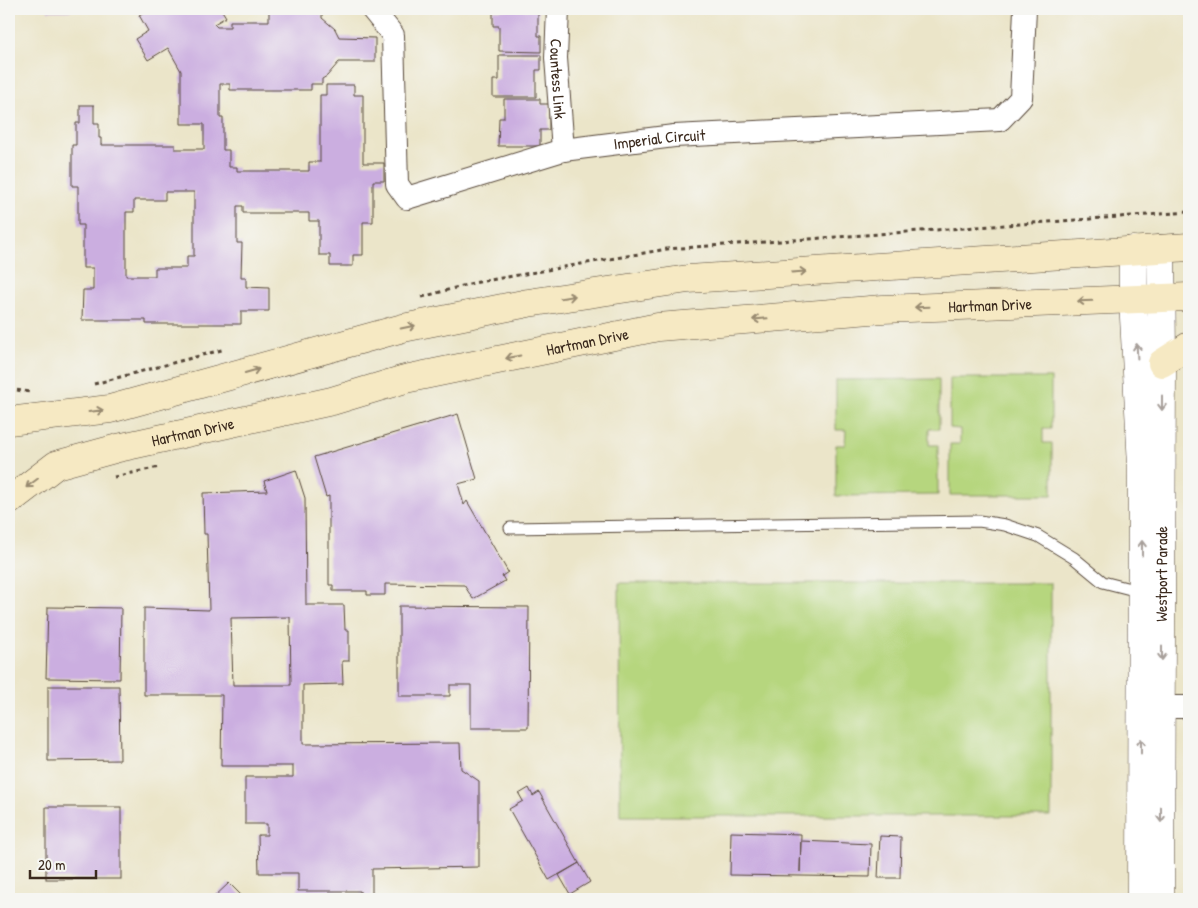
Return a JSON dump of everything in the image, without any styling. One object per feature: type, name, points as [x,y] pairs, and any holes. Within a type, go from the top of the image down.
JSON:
[{"type":"main road","points":[[9,421],[110,409],[403,328],[528,303],[669,282],[698,278],[1189,247]]},
{"type":"main road","name":"Hartman Drive","points":[[9,501],[56,466],[118,448],[332,400],[405,379],[658,327],[882,309],[1189,297]]},
{"type":"main road","points":[[1162,363],[1189,346]]},
{"type":"street","name":"Imperial Circuit","points":[[372,9],[393,35],[397,184],[407,198],[564,150],[674,136],[1000,120],[1021,98],[1025,9]]},
{"type":"street","name":"Countess Link","points":[[558,9],[556,58],[564,150]]},
{"type":"street","name":"Westport Parade","points":[[1141,899],[1151,707],[1162,363],[1161,249]]},
{"type":"street","name":"Westport Parade","points":[[1133,250],[1133,299],[1142,466],[1142,592],[1151,707],[1160,899]]},
{"type":"street","points":[[1151,707],[1189,707]]},
{"type":"lane","points":[[510,528],[979,521],[1006,525],[1038,536],[1074,558],[1103,582],[1142,592]]},
{"type":"path","points":[[107,478],[161,466]]},
{"type":"green space","points":[[950,378],[1051,378],[1051,429],[1043,429],[1043,443],[1052,443],[1052,495],[950,495],[950,444],[960,444],[960,429],[950,428]]},
{"type":"green space","points":[[939,379],[939,429],[929,429],[929,445],[938,445],[938,495],[836,496],[836,445],[845,445],[846,430],[836,430],[836,380]]},
{"type":"green space","points":[[619,583],[1051,583],[1051,816],[620,816]]},
{"type":"building","points":[[48,9],[71,9],[71,11],[48,11]]},
{"type":"building","points":[[221,9],[226,17],[214,24],[217,27],[230,27],[230,21],[269,21],[269,9],[322,9],[322,18],[335,29],[339,37],[375,38],[375,62],[339,62],[322,79],[322,84],[311,84],[311,90],[230,90],[230,84],[220,84],[220,118],[223,118],[223,150],[229,150],[229,167],[237,167],[237,171],[309,171],[309,162],[320,162],[320,95],[326,95],[326,85],[354,85],[354,95],[363,95],[363,163],[384,163],[384,181],[373,181],[373,222],[363,222],[363,255],[353,255],[353,266],[330,266],[330,255],[319,255],[319,221],[309,221],[309,213],[243,213],[243,206],[237,206],[237,243],[242,243],[241,277],[246,277],[246,287],[269,288],[269,311],[241,311],[241,324],[146,324],[146,320],[82,320],[83,290],[93,290],[93,268],[83,268],[83,225],[78,225],[78,186],[72,186],[72,145],[76,145],[76,123],[80,123],[80,105],[94,105],[94,123],[99,123],[101,145],[175,145],[175,149],[204,149],[204,124],[181,124],[181,71],[168,48],[148,60],[135,39],[148,31],[139,15],[147,10]],"holes":[[[165,192],[194,192],[194,256],[187,256],[187,268],[155,268],[155,276],[126,276],[126,212],[134,212],[134,200],[165,200]]]},
{"type":"building","points":[[493,10],[538,10],[538,36],[541,36],[541,52],[499,51],[499,26],[493,26]]},
{"type":"building","points":[[499,55],[541,55],[541,70],[536,70],[536,97],[493,97],[493,80],[499,80]]},
{"type":"building","points":[[504,99],[540,99],[540,104],[549,104],[549,130],[540,130],[540,146],[498,146],[499,118],[504,118]]},
{"type":"building","points":[[458,414],[477,479],[458,484],[464,505],[467,501],[508,572],[502,576],[505,581],[473,599],[464,585],[385,584],[385,595],[367,595],[367,591],[333,591],[333,585],[329,585],[329,496],[326,497],[314,457]]},
{"type":"building","points":[[296,470],[305,498],[306,605],[344,605],[345,630],[349,630],[349,661],[342,661],[343,684],[303,685],[303,744],[460,743],[461,769],[479,781],[479,867],[372,869],[372,899],[360,899],[360,891],[298,891],[298,873],[259,873],[258,835],[267,835],[267,824],[245,824],[245,777],[293,777],[293,766],[221,766],[222,695],[144,695],[144,608],[209,610],[207,534],[204,534],[203,493],[267,491],[264,481]],"holes":[[[290,617],[291,685],[233,685],[231,618]]]},
{"type":"building","points":[[399,606],[529,607],[528,728],[471,728],[471,685],[450,685],[450,696],[399,696]]},
{"type":"building","points":[[48,607],[121,608],[120,679],[46,678]]},
{"type":"building","points":[[48,686],[119,686],[120,760],[48,761]]},
{"type":"building","points":[[529,788],[533,796],[539,792],[579,863],[549,880],[509,809],[523,801],[519,794]]},
{"type":"building","points":[[46,807],[121,807],[121,879],[46,879]]},
{"type":"building","points":[[731,832],[801,834],[800,872],[801,841],[871,844],[870,877],[730,875]]},
{"type":"building","points":[[880,836],[901,837],[900,878],[878,878]]},
{"type":"building","points":[[579,863],[590,882],[570,894],[559,875]]},
{"type":"building","points":[[229,883],[245,899],[212,899]]}]
